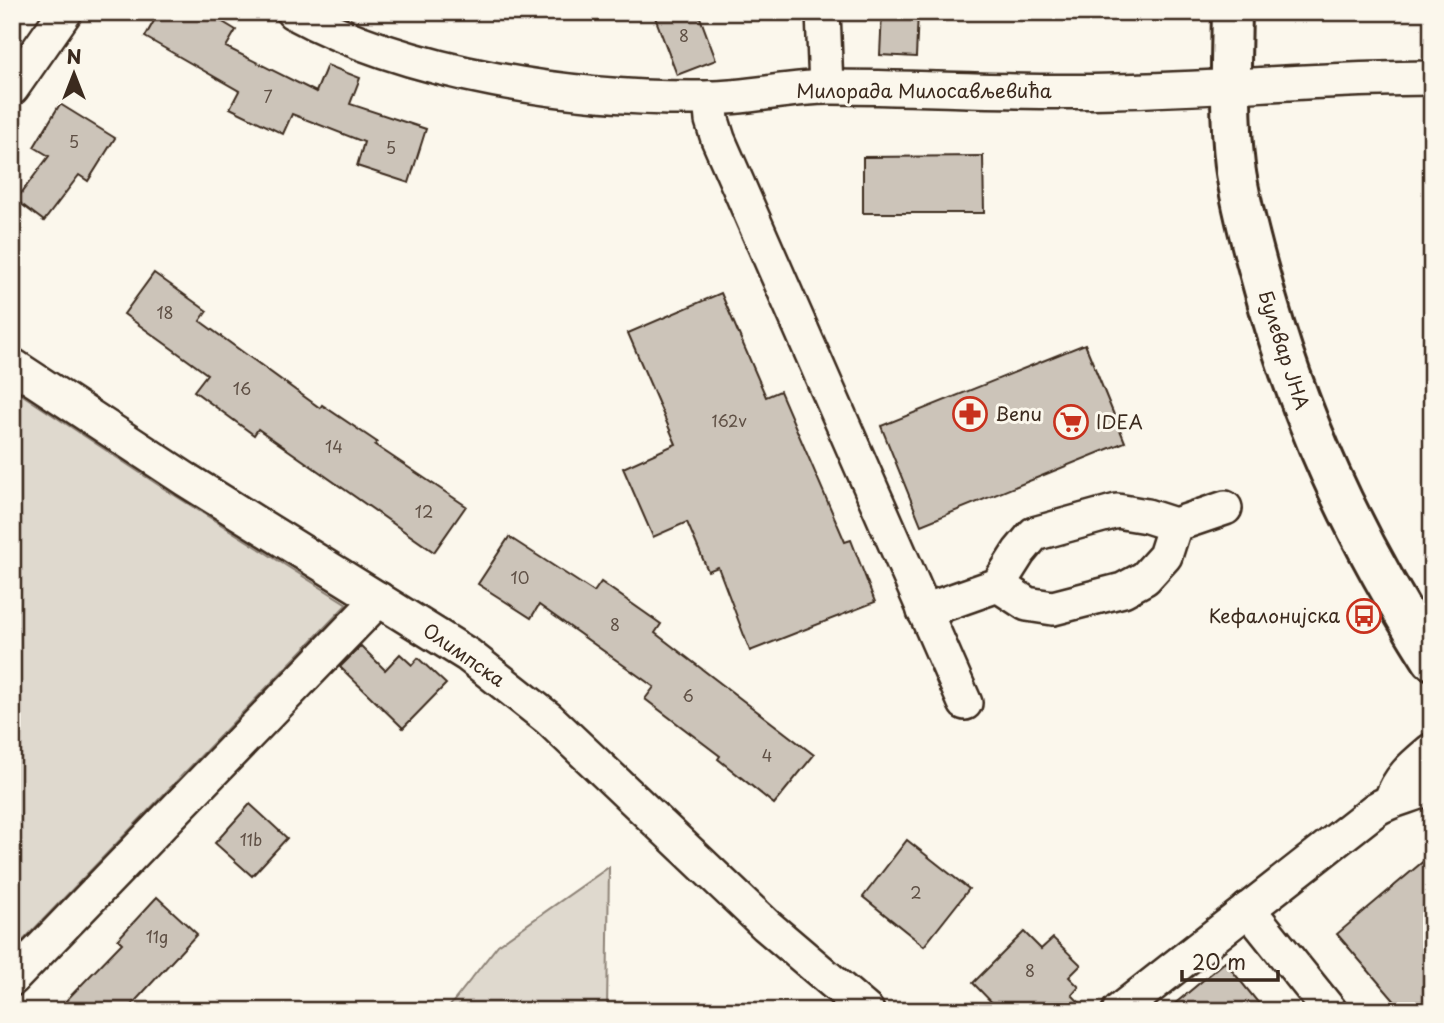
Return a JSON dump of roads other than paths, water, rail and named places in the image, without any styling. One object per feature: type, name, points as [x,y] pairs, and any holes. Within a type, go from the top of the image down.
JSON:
[{"type":"main road","name":"Булевар ЈНА","points":[[1232,12],[1231,87],[1235,167],[1270,315],[1302,410],[1354,527],[1377,571],[1432,660]]},
{"type":"street","points":[[12,88],[65,12]]},
{"type":"street","name":"Милорада Милосављевића","points":[[293,12],[356,42],[418,61],[517,85],[602,94],[710,99],[826,87],[1110,92],[1432,78]]},
{"type":"street","points":[[822,12],[826,87]]},
{"type":"street","points":[[710,99],[712,120],[718,139],[965,703]]},
{"type":"street","name":"Олимпска","points":[[12,365],[173,472],[468,655],[549,719],[766,925],[867,1011]]},
{"type":"street","points":[[924,611],[998,584],[1018,552],[1034,534],[1117,511],[1147,516],[1175,525],[1226,508]]},
{"type":"street","points":[[998,584],[1027,604],[1053,608],[1123,590],[1145,578],[1165,556],[1175,525]]},
{"type":"street","points":[[12,979],[379,599]]},
{"type":"street","points":[[1391,800],[1396,785],[1406,772],[1432,750]]},
{"type":"street","points":[[1119,1011],[1391,800],[1420,793],[1432,786]]},
{"type":"street","points":[[1248,909],[1330,1011]]},
{"type":"place","name":"Benu","points":[[970,414]]},
{"type":"place","name":"IDEA","points":[[1071,422]]},
{"type":"place","name":"Кефалонијска","points":[[1364,616]]}]
